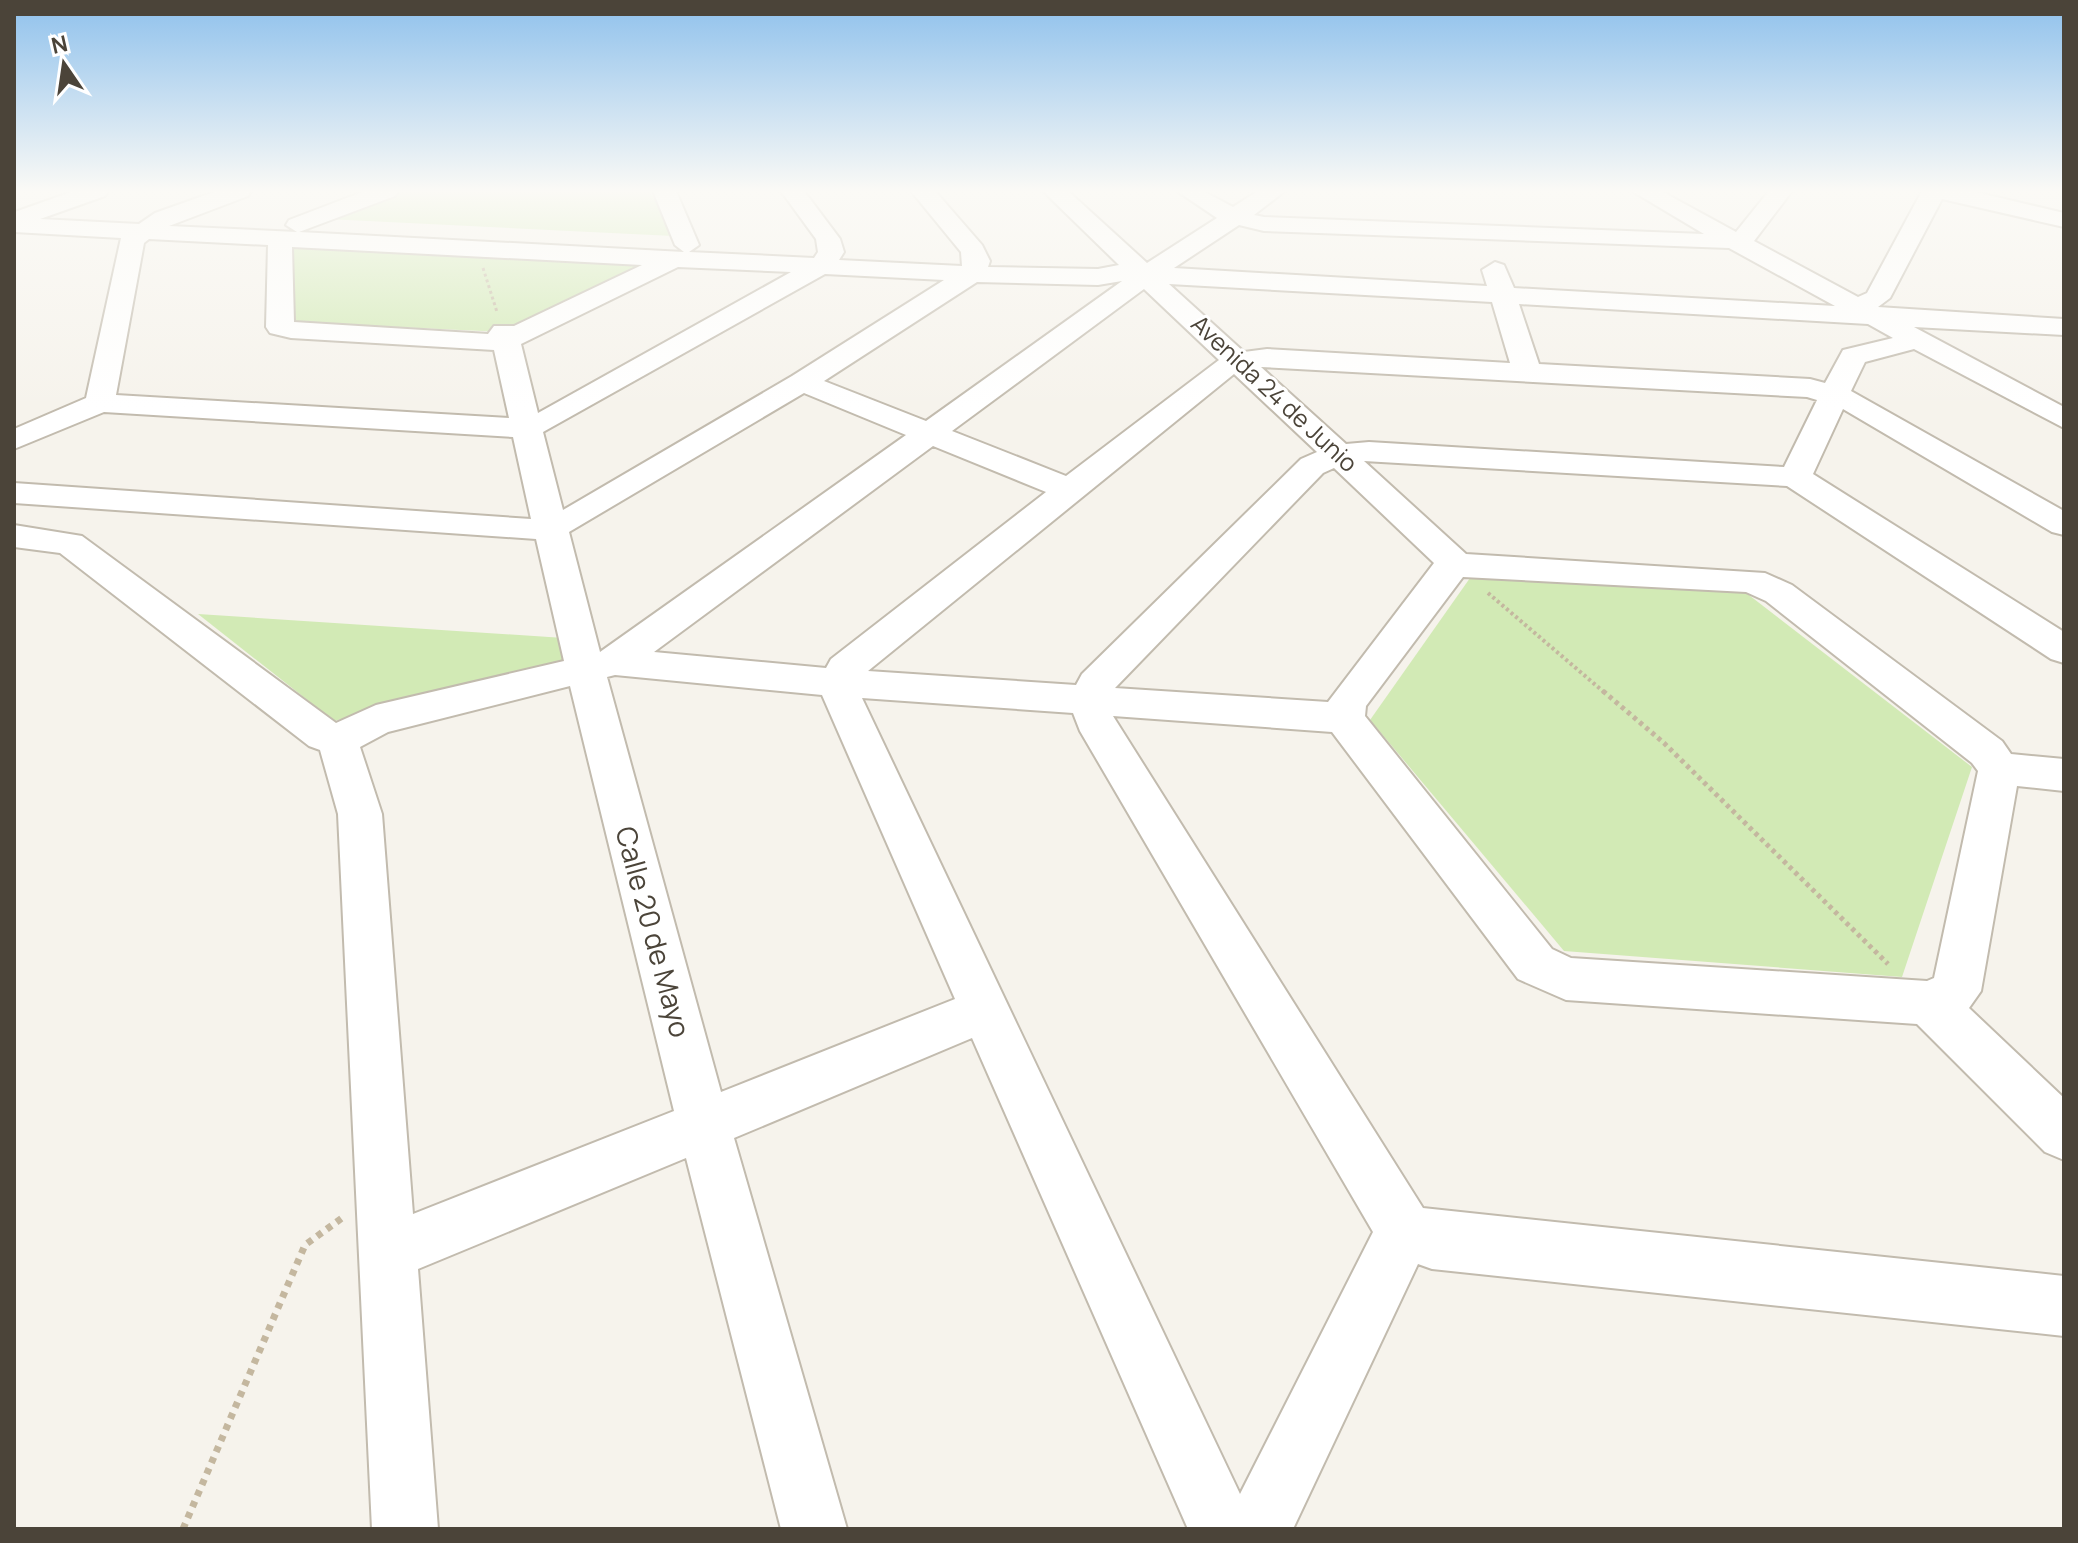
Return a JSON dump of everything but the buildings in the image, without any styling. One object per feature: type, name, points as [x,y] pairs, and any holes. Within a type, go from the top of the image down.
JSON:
[{"type":"street","points":[[100,403],[127,263]]},
{"type":"street","points":[[286,263],[280,327],[291,330],[504,336],[657,263]]},
{"type":"street","points":[[14,440],[100,403],[524,428],[542,423],[820,263]]},
{"type":"street","points":[[901,263],[1098,277],[1132,274],[1863,310],[2064,327]]},
{"type":"street","points":[[975,263],[975,267]]},
{"type":"street","name":"Avenida 24 de Junio","points":[[1122,263],[1240,361],[1457,565]]},
{"type":"street","points":[[599,664],[927,432],[1132,274],[1152,263]]},
{"type":"street","points":[[1492,263],[1527,371]]},
{"type":"street","points":[[1775,263],[2064,419]]},
{"type":"street","points":[[1863,310],[1877,298],[1896,263]]},
{"type":"street","points":[[14,493],[530,530],[549,527],[565,523],[802,382],[975,267]]},
{"type":"street","points":[[2064,295],[2058,318],[2064,327]]},
{"type":"street","name":"Calle 20 de Mayo","points":[[504,336],[549,527],[599,664],[702,1123],[814,1529]]},
{"type":"street","points":[[1795,477],[1832,393],[1853,356],[1918,340]]},
{"type":"street","points":[[838,683],[845,669],[1068,489],[1220,370],[1240,361],[1267,358],[1810,388],[1832,393],[2064,525]]},
{"type":"street","points":[[802,382],[1068,489]]},
{"type":"street","points":[[2064,650],[1795,477],[1369,451],[1338,455],[1312,466],[1096,684],[1090,699],[1094,721],[1404,1231],[1432,1240],[2064,1306]]},
{"type":"street","points":[[14,536],[70,544],[323,735],[338,741]]},
{"type":"street","points":[[338,741],[376,720],[599,664],[1344,718],[1535,964],[1566,979],[1929,1003],[1956,991],[1999,769],[1987,752],[1779,593],[1752,581],[1457,565],[1445,572],[1347,703],[1344,718]]},
{"type":"street","points":[[838,683],[1222,1529]]},
{"type":"street","points":[[338,741],[360,814],[405,1529]]},
{"type":"street","points":[[1999,769],[2064,775]]},
{"type":"street","points":[[1929,1003],[2064,1134]]},
{"type":"street","points":[[388,1253],[985,1010]]},
{"type":"street","points":[[1258,1529],[1404,1231]]},
{"type":"path","points":[[482,263],[504,336]]},
{"type":"path","points":[[1457,565],[1664,743],[1929,1003]]},
{"type":"path","points":[[183,1529],[305,1245],[344,1217],[384,1201]]},
{"type":"green space","points":[[289,263],[658,263],[503,332],[291,322]]},
{"type":"green space","points":[[1470,578],[1745,592],[1972,767],[1902,977],[1564,951],[1370,720]]},
{"type":"green space","points":[[198,614],[564,638],[570,660],[334,721]]}]
